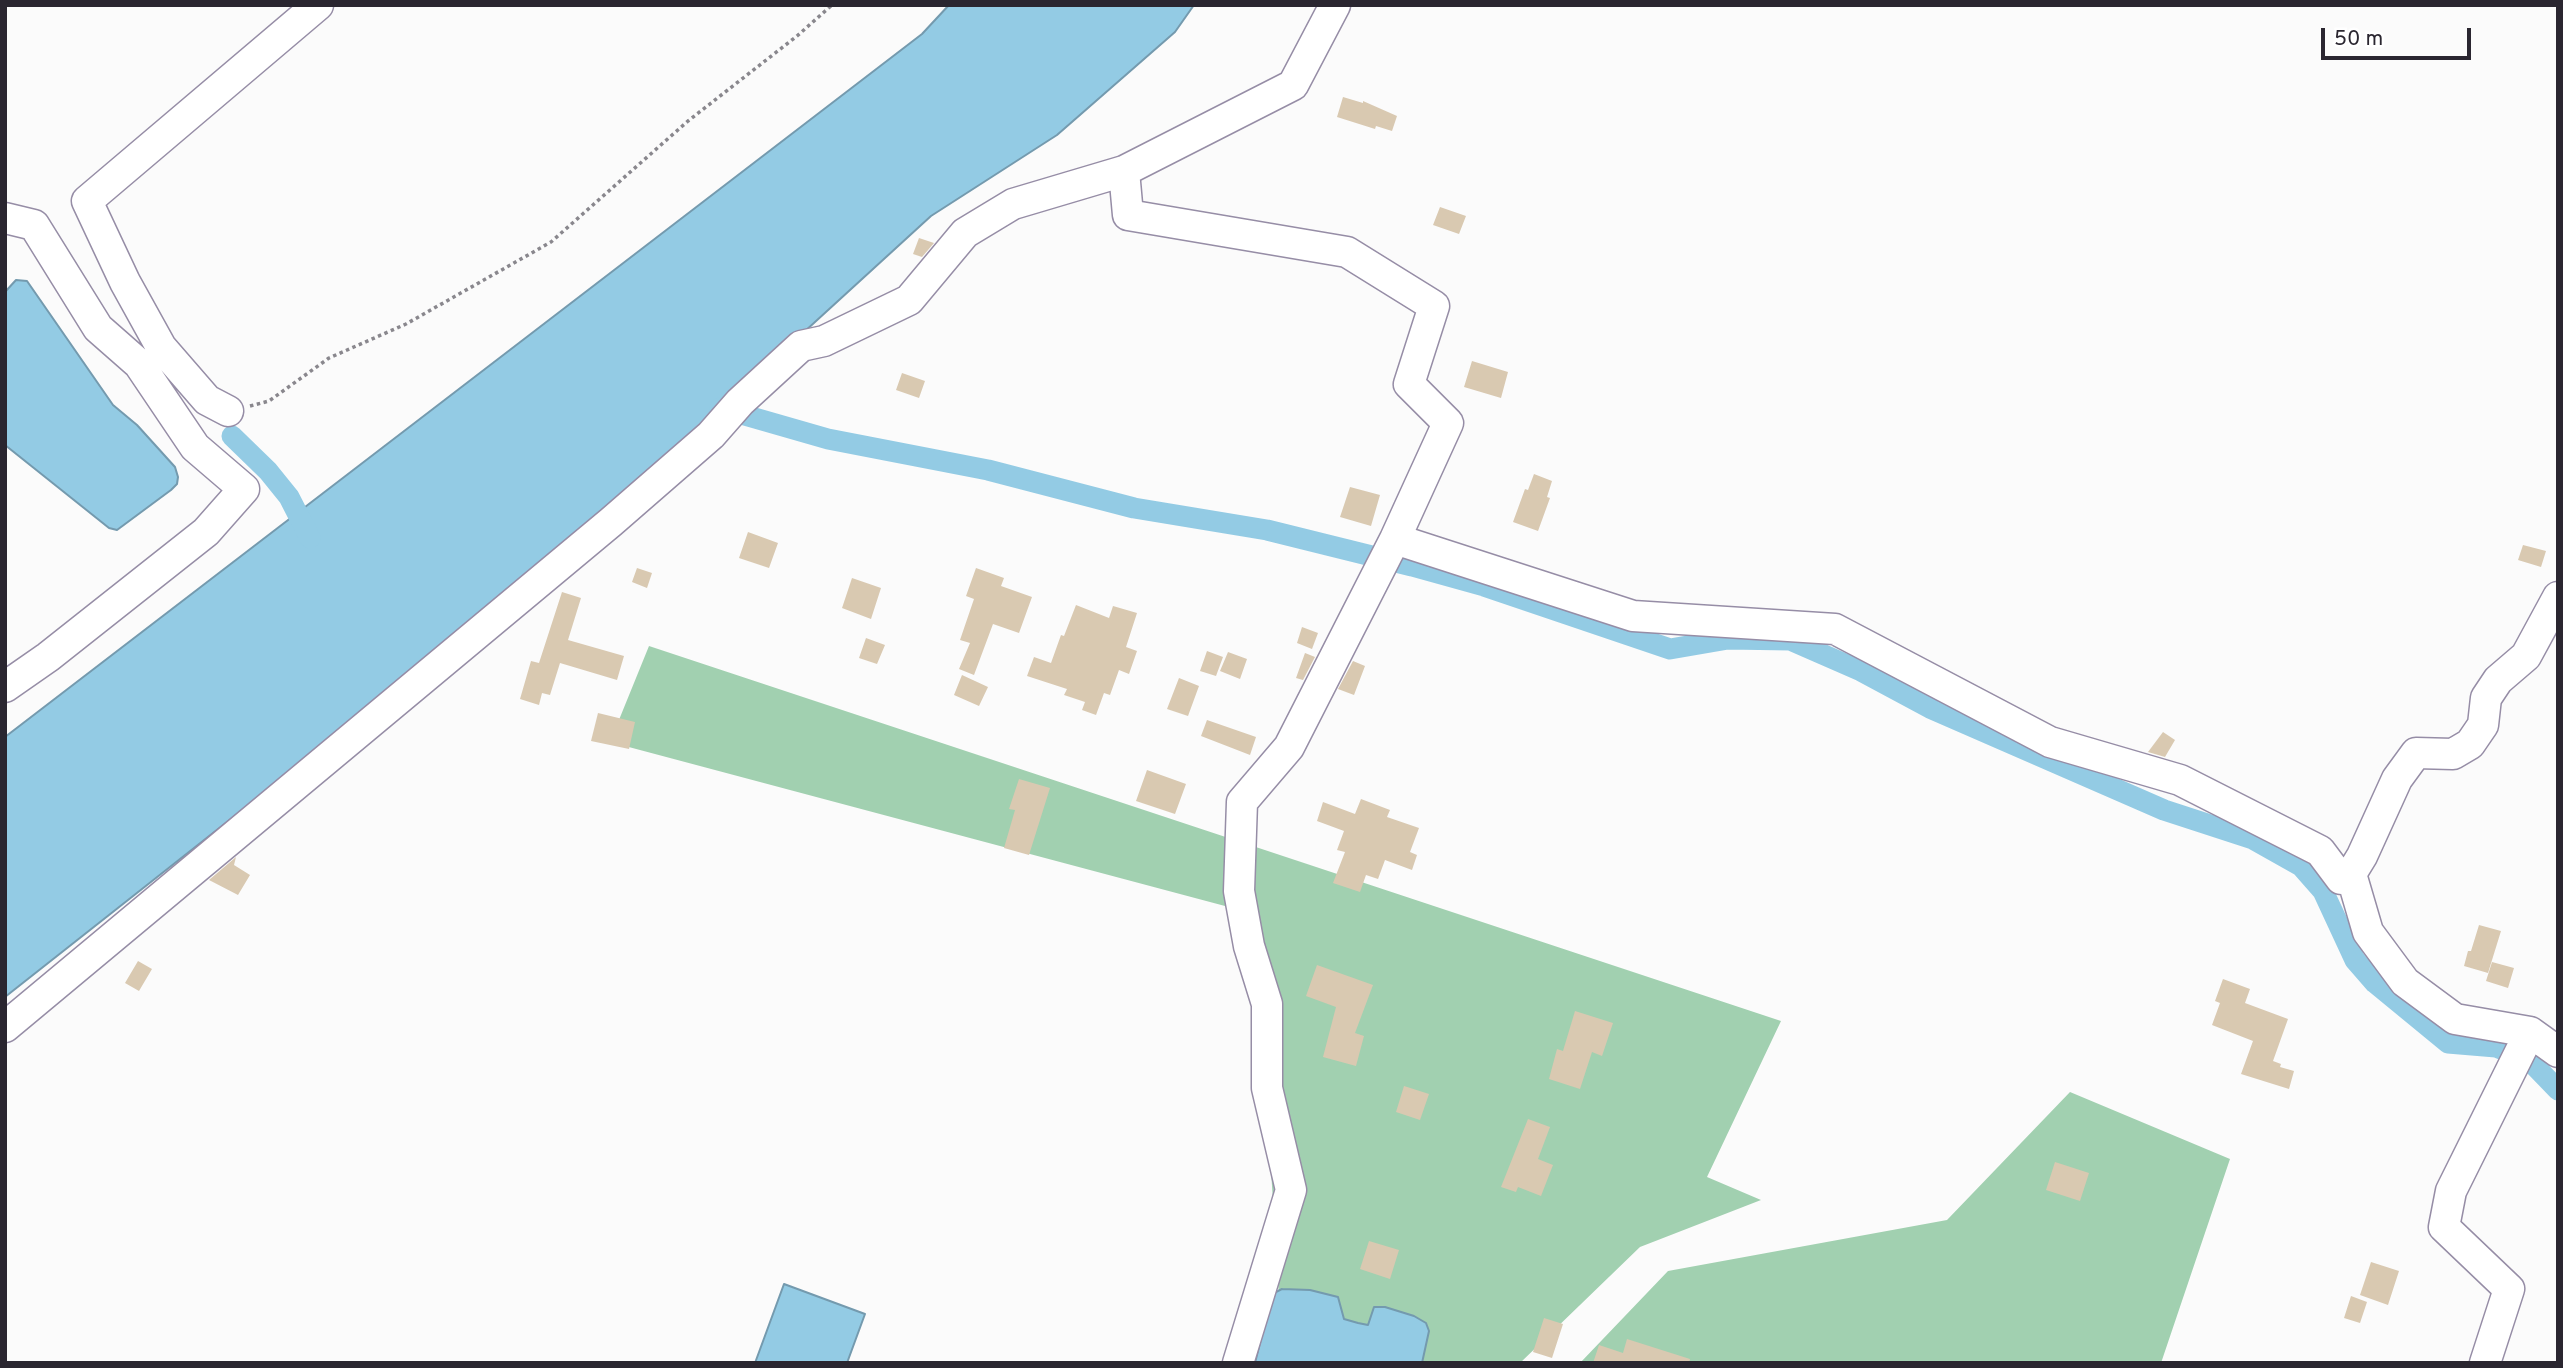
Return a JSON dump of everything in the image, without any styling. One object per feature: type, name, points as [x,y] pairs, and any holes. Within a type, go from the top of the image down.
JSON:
[{"type":"street","points":[[228,411],[207,400],[161,347],[125,282],[87,201],[318,5]]},
{"type":"street","points":[[5,1027],[611,522],[711,435],[740,402],[801,346],[824,341],[909,300],[965,233],[1013,204],[1125,171],[1293,85],[1335,5]]},
{"type":"street","points":[[1125,171],[1128,215],[1347,252],[1434,306],[1409,384],[1448,424],[1393,543],[1289,747],[1242,802],[1239,891],[1249,946],[1267,1004],[1267,1088],[1291,1190],[1238,1363]]},
{"type":"street","points":[[5,218],[34,225],[98,328],[139,364],[195,447],[244,489],[206,532],[48,657],[5,687]]},
{"type":"street","points":[[1393,543],[1633,616],[1835,629],[2050,742],[2180,780],[2320,851],[2341,879],[2351,874],[2362,856],[2397,779],[2416,753],[2453,754],[2470,744],[2483,725],[2486,698],[2498,680],[2526,656],[2558,597]]},
{"type":"street","points":[[2351,874],[2368,932],[2405,982],[2455,1019],[2530,1032],[2558,1052]]},
{"type":"street","points":[[2485,1363],[2509,1289],[2444,1227],[2451,1191],[2530,1032]]},
{"type":"path","points":[[228,411],[269,401],[329,358],[406,324],[551,242],[688,121],[797,36],[832,5]]},
{"type":"green space","points":[[649,646],[1781,1021],[1707,1177],[1761,1200],[1640,1247],[1520,1363],[1283,1362],[1255,914],[610,742]]},
{"type":"green space","points":[[2070,1092],[2230,1159],[2161,1363],[1580,1363],[1668,1271],[1947,1220]]},
{"type":"water","points":[[949,5],[1194,5],[1175,32],[1057,135],[931,216],[525,587],[5,997],[5,737],[922,34]]},
{"type":"water","points":[[16,280],[27,281],[113,405],[137,425],[175,467],[177,484],[117,530],[109,528],[5,445],[5,292]]},
{"type":"water","points":[[784,1284],[865,1314],[847,1363],[755,1363]]},
{"type":"water","points":[[1282,1289],[1310,1290],[1338,1297],[1344,1319],[1358,1323],[1368,1325],[1374,1307],[1385,1307],[1414,1316],[1426,1323],[1429,1331],[1422,1363],[1255,1363],[1272,1294]]},
{"type":"building","points":[[1343,97],[1363,101],[1397,116],[1392,131],[1376,126],[1375,129],[1337,117]]},
{"type":"building","points":[[1440,207],[1466,216],[1459,234],[1433,225]]},
{"type":"building","points":[[919,238],[934,243],[922,257],[913,254]]},
{"type":"building","points":[[1472,361],[1508,372],[1501,398],[1464,387]]},
{"type":"building","points":[[902,373],[925,381],[919,398],[896,390]]},
{"type":"building","points":[[1534,474],[1552,481],[1547,497],[1550,498],[1538,531],[1513,522],[1525,489],[1528,490]]},
{"type":"building","points":[[1350,487],[1380,495],[1371,526],[1340,517]]},
{"type":"building","points":[[748,532],[778,543],[769,568],[739,558]]},
{"type":"building","points":[[2523,545],[2546,551],[2541,567],[2518,560]]},
{"type":"building","points":[[637,568],[652,573],[647,588],[632,582]]},
{"type":"building","points":[[976,568],[1004,578],[1001,586],[1032,597],[1019,633],[993,624],[974,675],[959,669],[970,643],[960,640],[974,599],[966,596]]},
{"type":"building","points":[[852,578],[881,588],[871,619],[842,608]]},
{"type":"building","points":[[562,592],[581,598],[568,640],[624,656],[617,680],[560,663],[550,695],[542,693],[539,705],[520,699],[531,661],[539,663]]},
{"type":"building","points":[[1076,605],[1109,618],[1113,606],[1137,613],[1126,647],[1137,651],[1129,674],[1119,670],[1110,695],[1104,693],[1096,715],[1082,710],[1085,702],[1064,695],[1067,689],[1027,676],[1034,657],[1051,663]]},
{"type":"building","points":[[1302,627],[1318,633],[1312,649],[1297,643]]},
{"type":"building","points":[[866,638],[885,645],[877,664],[859,658]]},
{"type":"building","points":[[1207,651],[1223,657],[1216,676],[1200,671]]},
{"type":"building","points":[[1228,652],[1247,659],[1240,679],[1220,671]]},
{"type":"building","points":[[1305,653],[1315,657],[1303,680],[1296,678]]},
{"type":"building","points":[[1353,661],[1365,666],[1354,695],[1338,689]]},
{"type":"building","points":[[962,675],[988,687],[979,706],[954,695]]},
{"type":"building","points":[[1179,678],[1199,686],[1188,716],[1167,709]]},
{"type":"building","points":[[598,713],[635,722],[629,749],[591,741]]},
{"type":"building","points":[[1207,720],[1256,737],[1250,755],[1201,736]]},
{"type":"building","points":[[2163,732],[2175,740],[2165,757],[2148,752]]},
{"type":"building","points":[[1147,770],[1186,784],[1175,814],[1136,801]]},
{"type":"building","points":[[1019,779],[1050,788],[1029,855],[1004,848],[1015,810],[1009,809]]},
{"type":"building","points":[[1361,799],[1390,810],[1387,817],[1419,828],[1410,852],[1417,855],[1412,870],[1385,860],[1378,879],[1366,875],[1360,892],[1333,883],[1345,852],[1337,850],[1344,831],[1317,821],[1323,802],[1355,814]]},
{"type":"building","points":[[236,857],[234,865],[250,875],[238,895],[209,880]]},
{"type":"building","points":[[2479,925],[2501,931],[2488,973],[2464,966]]},
{"type":"building","points":[[138,961],[152,969],[139,991],[125,983]]},
{"type":"building","points":[[2492,962],[2514,968],[2508,988],[2486,981]]},
{"type":"building","points":[[1317,965],[1373,985],[1355,1033],[1364,1036],[1356,1066],[1323,1057],[1336,1007],[1306,996]]},
{"type":"building","points":[[2223,979],[2250,989],[2245,1003],[2288,1019],[2273,1061],[2281,1064],[2280,1067],[2294,1071],[2289,1089],[2241,1074],[2253,1041],[2212,1025],[2220,1003],[2215,1001]]},
{"type":"building","points":[[1575,1011],[1613,1023],[1602,1056],[1592,1052],[1580,1089],[1549,1079],[1557,1049],[1563,1051]]},
{"type":"building","points":[[1404,1086],[1429,1094],[1420,1120],[1396,1112]]},
{"type":"building","points":[[1528,1119],[1550,1127],[1538,1159],[1553,1165],[1541,1196],[1518,1187],[1516,1192],[1501,1187]]},
{"type":"building","points":[[2055,1162],[2089,1173],[2080,1201],[2046,1190]]},
{"type":"building","points":[[1369,1241],[1399,1250],[1390,1279],[1360,1269]]},
{"type":"building","points":[[2371,1262],[2399,1271],[2388,1305],[2360,1295]]},
{"type":"building","points":[[2351,1296],[2367,1302],[2360,1323],[2344,1318]]},
{"type":"building","points":[[1544,1318],[1563,1324],[1552,1358],[1533,1352]]},
{"type":"building","points":[[1627,1339],[1690,1359],[1689,1363],[1593,1363],[1599,1345],[1623,1353]]},
{"type":"waterway","points":[[720,408],[828,439],[988,470],[1134,508],[1267,530],[1412,566],[1484,586],[1670,649],[1728,639],[1790,640],[1861,671],[1930,708],[2164,810],[2253,839],[2301,866],[2323,891],[2355,960],[2375,983],[2448,1043],[2496,1047],[2529,1060],[2558,1090]]},
{"type":"waterway","points":[[232,436],[268,471],[289,497],[310,538]]}]
